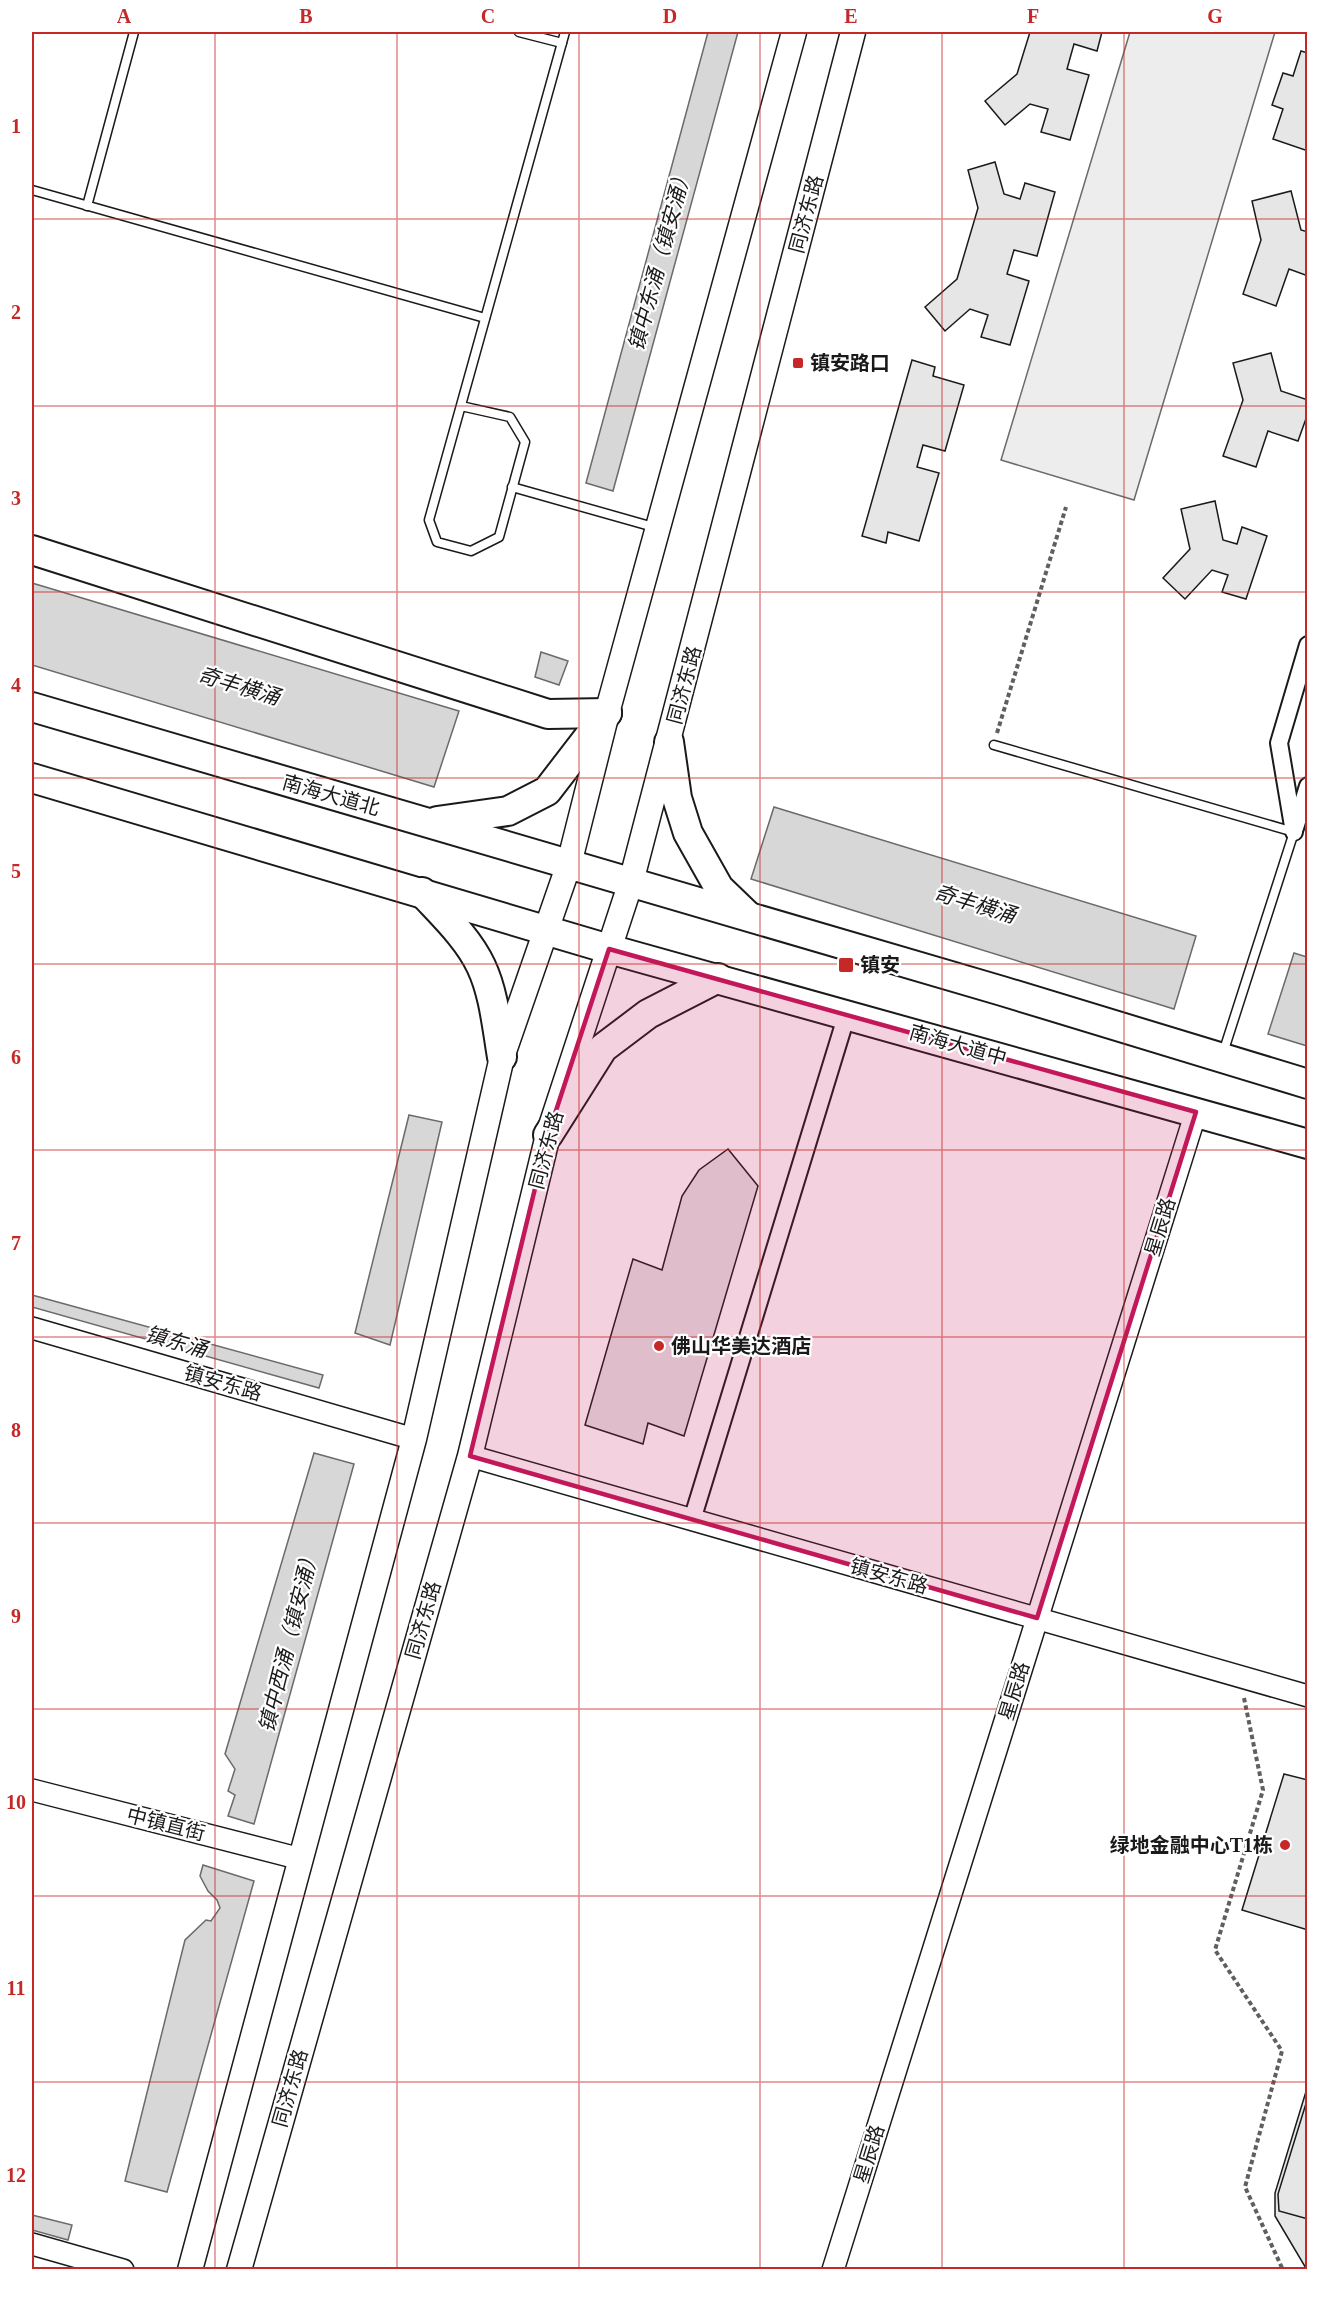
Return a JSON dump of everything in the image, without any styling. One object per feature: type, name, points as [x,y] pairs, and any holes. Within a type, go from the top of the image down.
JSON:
[{"type":"highway","points":[[32,550],[548,714],[607,713]]},
{"type":"highway","name":"南海大道北","points":[[32,707],[631,882]]},
{"type":"highway","points":[[425,822],[508,811],[547,791],[607,713]]},
{"type":"highway","points":[[669,742],[677,798],[688,833],[718,888],[750,917]]},
{"type":"highway","points":[[32,778],[609,949]]},
{"type":"highway","points":[[631,882],[1308,1084]]},
{"type":"highway","points":[[422,892],[455,929],[481,966],[493,1008],[502,1057]]},
{"type":"highway","name":"南海大道中","points":[[609,949],[1308,1144]]},
{"type":"highway","points":[[548,1135],[603,1048],[648,1014],[718,978]]},
{"type":"main road","points":[[190,2270],[414,1439],[502,1057],[569,864],[657,528],[794,32]]},
{"type":"main road","name":"同济东路","points":[[239,2270],[470,1456],[548,1135],[631,882],[853,32]]},
{"type":"street","points":[[1294,832],[1279,743],[1308,645]]},
{"type":"street","points":[[1294,832],[1308,786]]},
{"type":"street","points":[[692,1520],[847,1014]]},
{"type":"street","name":"星辰路","points":[[833,2270],[1196,1112]]},
{"type":"street","name":"镇安东路","points":[[32,1328],[414,1439]]},
{"type":"street","name":"镇安东路","points":[[470,1456],[1308,1696]]},
{"type":"street","name":"中镇直街","points":[[32,1790],[301,1859]]},
{"type":"street","points":[[32,2244],[123,2270]]},
{"type":"lane","points":[[87,206],[134,32]]},
{"type":"lane","points":[[519,32],[562,43]]},
{"type":"lane","points":[[460,406],[510,417],[525,442],[499,537],[471,551],[437,542],[429,520],[460,406],[565,32]]},
{"type":"lane","points":[[32,190],[485,318]]},
{"type":"lane","points":[[513,487],[657,528]]},
{"type":"lane","points":[[994,745],[1294,832],[1222,1059]]},
{"type":"path","points":[[994,745],[1066,507]]},
{"type":"path","points":[[1239,1677],[1263,1790],[1215,1950],[1282,2051],[1245,2187],[1283,2270]]},
{"type":"highlighted area","points":[[609,949],[1196,1112],[1037,1618],[470,1456],[548,1135]]},
{"type":"shaded area","points":[[1130,32],[1275,32],[1134,500],[1001,460]]},
{"type":"water","name":"镇中东涌（镇安涌）","points":[[708,32],[738,32],[613,491],[586,483]]},
{"type":"water","name":"奇丰横涌","points":[[32,583],[459,711],[434,787],[32,665]]},
{"type":"water","points":[[541,652],[568,661],[559,685],[535,677]]},
{"type":"water","name":"奇丰横涌","points":[[774,807],[1196,936],[1174,1009],[751,879]]},
{"type":"water","points":[[1294,953],[1307,957],[1307,1046],[1268,1034]]},
{"type":"water","points":[[409,1115],[442,1122],[390,1345],[355,1333]]},
{"type":"water","name":"镇东涌","points":[[32,1295],[323,1375],[319,1388],[32,1307]]},
{"type":"water","name":"镇中西涌（镇安涌）","points":[[314,1453],[354,1464],[254,1824],[228,1816],[235,1795],[228,1791],[235,1769],[225,1754]]},
{"type":"water","points":[[203,1865],[254,1881],[167,2192],[125,2181],[185,1940],[206,1920],[211,1921],[220,1908],[200,1876]]},
{"type":"water","points":[[32,2215],[72,2225],[68,2240],[32,2230]]},
{"type":"building","points":[[1030,32],[1102,32],[1097,51],[1074,44],[1067,69],[1089,75],[1070,140],[1041,132],[1048,109],[1030,104],[1005,125],[985,101],[1017,74]]},
{"type":"building","points":[[1301,51],[1308,53],[1308,151],[1273,139],[1283,109],[1272,105],[1283,73],[1293,76]]},
{"type":"building","points":[[995,162],[1004,194],[1020,199],[1025,183],[1055,192],[1037,256],[1014,250],[1007,274],[1029,281],[1010,345],[981,337],[988,315],[970,309],[945,331],[925,307],[957,279],[978,208],[968,170]]},
{"type":"building","points":[[1291,191],[1301,230],[1308,232],[1308,276],[1289,269],[1276,306],[1243,294],[1261,240],[1252,201]]},
{"type":"building","points":[[1271,353],[1281,391],[1308,400],[1308,413],[1298,441],[1268,431],[1256,467],[1223,456],[1243,400],[1233,363]]},
{"type":"building","points":[[912,360],[935,367],[933,376],[964,385],[945,451],[923,445],[917,467],[939,473],[919,541],[888,532],[886,543],[862,536]]},
{"type":"building","points":[[1215,501],[1223,540],[1237,544],[1242,527],[1267,536],[1246,599],[1222,592],[1228,575],[1212,570],[1185,599],[1163,578],[1190,549],[1181,509]]},
{"type":"building","name":"佛山华美达酒店","points":[[728,1149],[758,1186],[684,1436],[648,1423],[643,1444],[585,1425],[633,1259],[662,1270],[682,1196],[699,1170]]},
{"type":"building","name":"绿地金融中心T1栋","points":[[1284,1774],[1308,1780],[1308,1930],[1242,1910]]},
{"type":"building","points":[[1308,2085],[1307,2270],[1275,2216],[1275,2193]]},
{"type":"building","points":[[1308,2097],[1308,2219],[1279,2211],[1278,2194]]},
{"type":"place","name":"镇安路口","points":[[798,363]]},
{"type":"place","name":"镇安","points":[[846,965]]},
{"type":"place","name":"佛山华美达酒店","points":[[659,1346]]},
{"type":"place","name":"绿地金融中心T1栋","points":[[1285,1845]]}]
